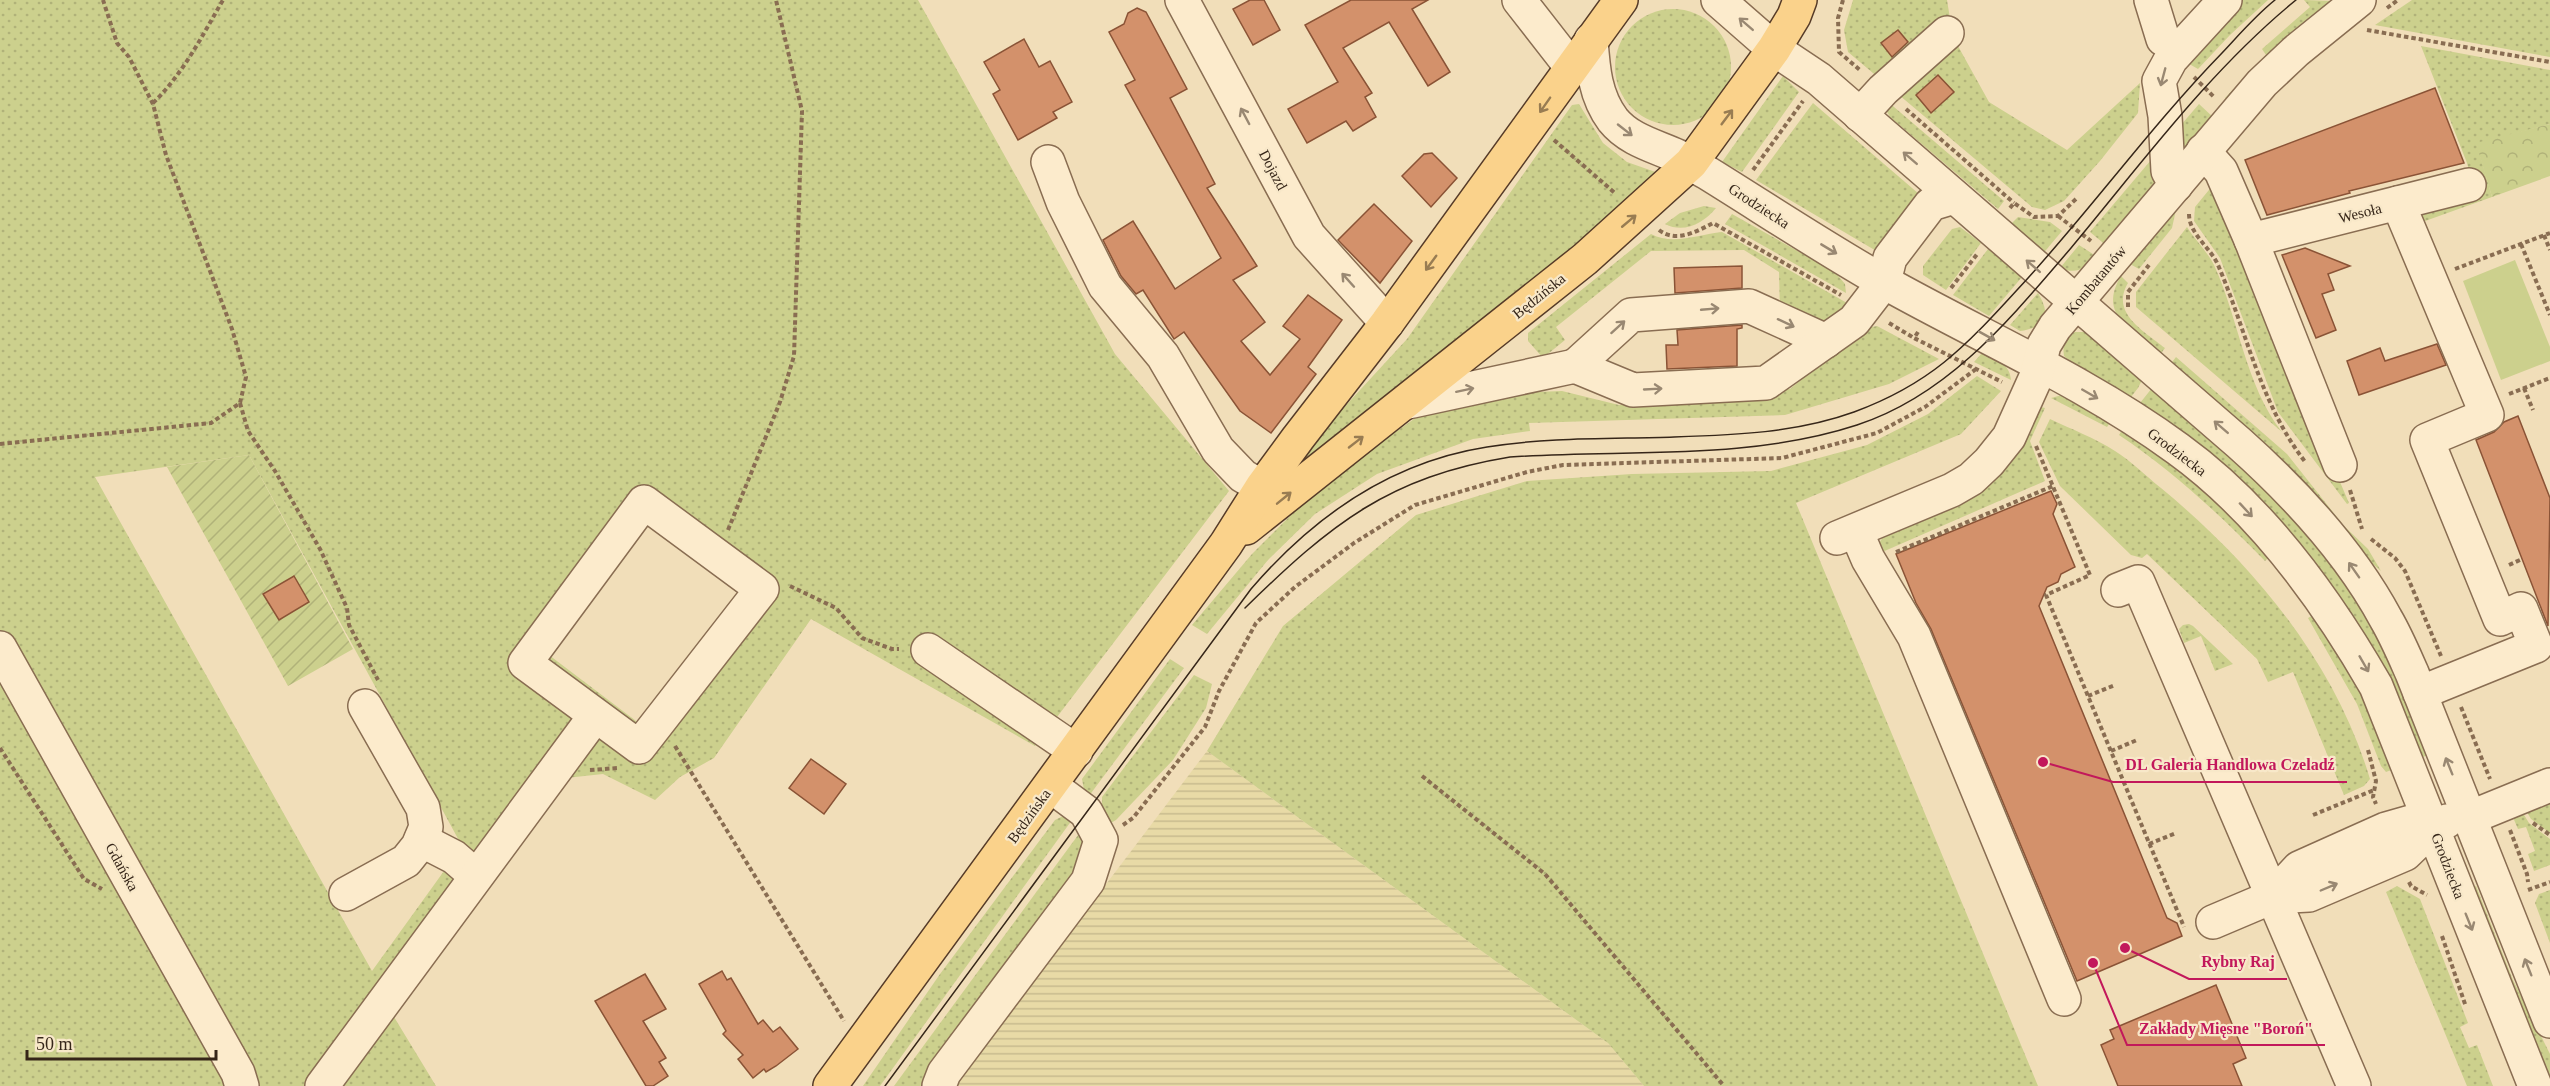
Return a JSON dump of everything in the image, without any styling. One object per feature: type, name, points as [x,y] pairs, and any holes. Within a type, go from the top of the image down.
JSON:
[{"type":"main road","name":"Będzińska","points":[[830,1086],[1226,544],[1262,487],[1387,323],[1621,0]]},
{"type":"main road","name":"Będzińska","points":[[1226,544],[1408,402],[1585,259],[1691,164],[1774,49],[1794,16],[1800,0]]},
{"type":"street","name":"Dojazd","points":[[1182,0],[1309,236],[1387,323]]},
{"type":"street","points":[[1519,0],[1572,68]]},
{"type":"street","points":[[1718,0],[1774,49],[1819,80],[1860,115],[2272,473],[2335,543],[2386,618],[2420,693],[2550,1021]]},
{"type":"street","points":[[2151,0],[2167,49],[2159,81],[2165,116],[2168,171],[2183,197]]},
{"type":"street","points":[[2167,49],[2225,0]]},
{"type":"street","name":"Kombatantów","points":[[2064,999],[1914,636],[1868,559],[1847,535],[1952,490],[1971,479],[2009,437],[2034,380],[2044,345],[2055,327],[2114,259],[2183,197],[2203,152],[2232,115],[2296,51],[2356,8]]},
{"type":"street","points":[[1860,115],[1883,90],[1947,33]]},
{"type":"street","name":"Grodziecka","points":[[1591,40],[1594,79],[1602,101],[1614,121],[1628,133],[1646,144],[1691,164],[1884,282],[1935,309],[2034,380],[2125,414],[2179,449],[2231,494],[2281,547],[2345,631],[2376,686],[2535,1086]]},
{"type":"street","points":[[2203,152],[2221,171],[2251,240],[2340,465]]},
{"type":"street","points":[[1048,162],[1063,202],[1105,286],[1163,356],[1218,450],[1243,476],[1262,487]]},
{"type":"street","name":"Wesoła","points":[[2251,240],[2469,185]]},
{"type":"street","points":[[1575,366],[1633,390],[1766,384],[1854,321],[1884,282],[1908,269],[1947,217],[1954,197]]},
{"type":"street","points":[[2398,203],[2487,415],[2427,440],[2500,619],[2521,609],[2536,646],[2420,693]]},
{"type":"street","points":[[1408,402],[1575,366],[1631,315],[1749,306],[1826,342]]},
{"type":"street","points":[[644,502],[762,589],[639,747],[595,716],[525,663],[644,502]]},
{"type":"street","points":[[2118,590],[2138,582],[2354,1086]]},
{"type":"street","name":"Gdańska","points":[[0,648],[238,1073],[242,1086]]},
{"type":"street","points":[[928,650],[1076,751]]},
{"type":"street","points":[[346,894],[405,861],[421,840],[426,827],[423,808],[373,696]]},
{"type":"street","points":[[322,1086],[595,716]]},
{"type":"street","points":[[2200,928],[2272,897],[2309,896],[2392,843],[2405,854],[2433,827],[2550,785]]},
{"type":"street","points":[[939,1086],[944,1073],[1088,881],[1101,840],[1086,812],[1051,786]]},
{"type":"street","points":[[421,840],[454,857],[476,876]]},
{"type":"path","points":[[103,0],[117,43],[129,57],[153,104],[166,155],[235,338],[246,376],[240,403],[248,431],[275,471],[320,549],[347,608],[349,625],[373,696]]},
{"type":"path","points":[[153,104],[191,55],[223,0]]},
{"type":"path","points":[[724,539],[780,402],[794,356],[802,111],[776,0]]},
{"type":"path","points":[[1533,123],[1665,234],[1689,236],[1713,223],[1839,52],[1838,18],[1844,0]]},
{"type":"path","points":[[2356,8],[2550,62]]},
{"type":"path","points":[[2167,49],[2178,66],[2188,71],[2232,115]]},
{"type":"path","points":[[1839,52],[2014,202],[2034,217],[2058,216],[2114,259]]},
{"type":"path","points":[[2183,197],[2184,218]]},
{"type":"path","points":[[2183,197],[2191,227],[2217,263],[2267,400],[2296,451]]},
{"type":"path","points":[[2058,216],[2076,199]]},
{"type":"path","points":[[1914,338],[2014,202]]},
{"type":"path","points":[[1713,223],[1914,338],[1976,369],[2034,380]]},
{"type":"path","points":[[2438,299],[2453,292],[2446,273],[2550,233]]},
{"type":"path","points":[[2544,235],[2550,250]]},
{"type":"path","points":[[2521,244],[2550,315]]},
{"type":"path","points":[[2133,314],[2128,307],[2128,292],[2151,262]]},
{"type":"path","points":[[1101,840],[1132,818],[1205,728],[1219,691],[1256,623],[1303,581],[1354,543],[1415,505],[1527,472],[1563,465],[1782,458],[1876,433],[1925,407],[1976,369]]},
{"type":"path","points":[[2483,405],[2550,378]]},
{"type":"path","points":[[2524,388],[2533,410]]},
{"type":"path","points":[[0,444],[211,423],[240,403]]},
{"type":"path","points":[[2033,440],[2090,575],[2046,595],[2149,844],[2200,928]]},
{"type":"path","points":[[1891,554],[2053,486]]},
{"type":"path","points":[[2354,503],[2363,532]]},
{"type":"path","points":[[784,583],[836,608],[862,638],[892,649],[928,650]]},
{"type":"path","points":[[2088,696],[2115,685]]},
{"type":"path","points":[[672,740],[846,1023],[865,1039]]},
{"type":"path","points":[[2111,752],[2137,740]]},
{"type":"path","points":[[0,748],[84,879],[98,889],[138,895]]},
{"type":"path","points":[[2367,748],[2376,781],[2373,797],[2411,886],[2428,896]]},
{"type":"path","points":[[1422,776],[1545,874],[1724,1086]]},
{"type":"path","points":[[2313,815],[2375,789]]},
{"type":"path","points":[[2149,844],[2176,833]]},
{"type":"path","points":[[2528,890],[2550,882]]},
{"type":"path","points":[[2439,929],[2466,1007]]},
{"type":"shaded area","points":[[1207,751],[1608,1043],[1644,1086],[953,1086]]},
{"type":"green space","points":[[0,0],[918,0],[1115,354],[1229,491],[1035,746],[811,619],[714,758],[680,777],[655,800],[603,774],[566,778],[391,1012],[436,1086],[0,1086]],"holes":[[[249,455],[462,846],[372,971],[95,477]],[[643,522],[742,596],[644,727],[545,652]]]},
{"type":"green space","points":[[1853,0],[1947,0],[1953,37],[1989,102],[2067,150],[2140,83],[2138,113],[2100,161],[2064,201],[2045,210],[2032,207],[1848,52],[1844,30]]},
{"type":"green space","points":[[2241,0],[2268,0],[2198,69],[2184,61]]},
{"type":"green space","points":[[2304,0],[2332,1],[2228,100],[2225,98],[2266,55],[2262,49],[2310,7]]},
{"type":"green space","points":[[2412,0],[2550,0],[2550,57],[2375,25]]},
{"type":"green space","points":[[1673,9],[1695,14],[1714,26],[1726,45],[1731,67],[1726,89],[1714,108],[1695,120],[1673,125],[1651,120],[1632,108],[1620,89],[1615,67],[1620,45],[1632,26],[1651,14]]},
{"type":"green space","points":[[2421,46],[2550,70],[2550,124],[2477,144],[2492,197],[2414,225],[2411,210],[2473,186],[2467,163]]},
{"type":"green space","points":[[1783,76],[1799,92],[1742,172],[1722,162]]},
{"type":"green space","points":[[1887,101],[2004,201],[1998,209],[1890,117],[1886,110]]},
{"type":"green space","points":[[1813,103],[1919,194],[1878,252],[1756,180]]},
{"type":"green space","points":[[1579,104],[1603,143],[1627,162],[1664,175],[1292,470],[1302,453],[1407,339],[1572,105]]},
{"type":"green space","points":[[2199,104],[2214,118],[2181,158],[2175,132]]},
{"type":"green space","points":[[2550,124],[2550,176],[2492,197],[2476,143]]},
{"type":"green space","points":[[2157,153],[2156,179],[2152,191],[2108,247],[2090,232]]},
{"type":"green space","points":[[2213,185],[2349,503],[2347,504],[2278,412],[2220,258],[2194,221],[2195,207]]},
{"type":"green space","points":[[2177,205],[2172,228],[2139,269],[2130,264]]},
{"type":"green space","points":[[1704,206],[1716,208],[1700,222],[1679,228],[1665,224],[1680,213]]},
{"type":"green space","points":[[1732,214],[1835,272],[1845,284],[1846,293],[1725,224]]},
{"type":"green space","points":[[2018,217],[2050,222],[2062,231],[2041,256],[2012,223]]},
{"type":"green space","points":[[1960,227],[1981,243],[1946,290],[1923,275],[1923,266],[1952,229]]},
{"type":"green space","points":[[2187,227],[2214,265],[2259,394],[2269,414],[2282,432],[2136,307],[2136,292]]},
{"type":"green space","points":[[1722,232],[1847,303],[1840,313],[1828,321],[1814,326],[1802,325],[1780,313],[1779,272],[1744,250],[1651,251],[1556,327],[1565,340],[1543,358],[1528,341],[1528,333],[1651,234],[1677,239]]},
{"type":"green space","points":[[2079,245],[2099,258],[2076,271],[2060,268]]},
{"type":"green space","points":[[1988,249],[2022,277],[1989,316],[1953,295]]},
{"type":"green space","points":[[2515,260],[2550,347],[2550,361],[2501,380],[2463,281]]},
{"type":"green space","points":[[2121,276],[2128,283],[2123,303],[2126,312],[2139,328],[2165,348],[2159,356],[2129,330],[2116,312],[2113,301]]},
{"type":"green space","points":[[2038,293],[2045,314],[2041,323],[2020,331],[2010,325]]},
{"type":"green space","points":[[1877,326],[1939,359],[1889,384],[1785,415],[1529,423],[1530,431],[1473,439],[1377,474],[1315,514],[1268,560],[1207,634],[1192,625],[1252,554],[1326,480],[1430,408],[1484,394],[1562,391],[1619,405],[1790,389],[1862,329]]},
{"type":"green space","points":[[2075,332],[2085,332],[2143,378],[2131,397],[2064,356],[2065,341]]},
{"type":"green space","points":[[1982,353],[2005,366],[2011,380],[1974,362]]},
{"type":"green space","points":[[2176,357],[2287,454],[2344,526],[2368,549],[2381,571],[2356,550],[2169,366]]},
{"type":"green space","points":[[1977,376],[2001,391],[1961,434],[1796,503],[2038,1086],[1644,1086],[1608,1043],[1207,751],[1283,626],[1416,515],[1527,481],[1632,474],[1771,471],[1867,445],[1928,414]]},
{"type":"green space","points":[[2152,388],[2262,484],[2303,526],[2321,549],[2369,622],[2433,753],[2420,758],[2357,625],[2338,593],[2311,558],[2206,452],[2140,403]]},
{"type":"green space","points":[[2062,395],[2112,420],[2107,427],[2051,398]]},
{"type":"green space","points":[[2041,407],[2045,408],[2030,441],[2045,481],[1880,553],[1879,543],[1885,534]]},
{"type":"green space","points":[[2050,419],[2099,442],[2127,459],[2195,518],[2259,583],[2287,618],[2336,695],[2355,736],[2370,779],[2364,786],[2344,795],[2293,672],[2268,682],[2257,659],[2147,554],[2142,558],[2131,555],[2060,486],[2039,442]]},
{"type":"green space","points":[[2124,427],[2164,453],[2272,554],[2265,561],[2195,494],[2119,435]]},
{"type":"green space","points":[[249,455],[353,649],[288,686],[167,467]]},
{"type":"green space","points":[[2317,613],[2358,684],[2394,769],[2386,772],[2381,766],[2357,704],[2308,618]]},
{"type":"green space","points":[[2189,624],[2233,664],[2215,671],[2201,636],[2184,643],[2179,629]]},
{"type":"green space","points":[[1170,659],[1184,668],[1086,800],[1082,779]]},
{"type":"green space","points":[[1194,675],[1212,684],[1206,708],[1173,760],[1116,820],[1109,824],[1102,812],[1102,797]]},
{"type":"green space","points":[[2550,793],[2550,833],[2531,819],[2522,804]]},
{"type":"green space","points":[[2518,805],[2529,823],[2550,839],[2550,865],[2534,871],[2528,854],[2535,851],[2526,827],[2518,829],[2509,808]]},
{"type":"green space","points":[[1063,816],[1072,820],[880,1086],[863,1086],[940,974],[1055,820]]},
{"type":"green space","points":[[1081,831],[1085,842],[1082,863],[927,1086],[894,1086]]},
{"type":"green space","points":[[2397,886],[2420,899],[2468,1023],[2460,1027],[2469,1048],[2477,1045],[2493,1086],[2467,1086],[2386,892]]},
{"type":"green space","points":[[2476,886],[2513,980],[2550,1054],[2550,1086],[2469,889]]},
{"type":"green space","points":[[2550,890],[2550,943],[2535,903],[2539,894]]},
{"type":"building","points":[[1250,0],[1264,0],[1280,30],[1253,45],[1233,9]]},
{"type":"building","points":[[1351,0],[1428,0],[1412,9],[1450,72],[1428,86],[1389,22],[1343,48],[1372,93],[1365,97],[1376,117],[1353,131],[1346,121],[1307,143],[1288,109],[1338,82],[1305,25]]},
{"type":"building","points":[[1137,8],[1146,12],[1187,89],[1170,98],[1215,184],[1207,188],[1257,266],[1233,280],[1265,322],[1241,341],[1270,375],[1300,339],[1283,326],[1308,295],[1342,320],[1308,367],[1316,374],[1271,433],[1240,411],[1184,332],[1174,339],[1143,290],[1136,294],[1121,276],[1103,240],[1133,221],[1175,289],[1221,258],[1125,85],[1135,80],[1109,32],[1124,24],[1128,13]]},
{"type":"building","points":[[1898,30],[1908,42],[1892,57],[1881,43]]},
{"type":"building","points":[[1024,39],[1039,67],[1050,61],[1072,102],[1053,112],[1057,118],[1018,140],[993,94],[1000,90],[984,62]]},
{"type":"building","points":[[1938,75],[1954,92],[1931,113],[1916,95]]},
{"type":"building","points":[[2435,88],[2464,163],[2349,191],[2350,193],[2267,215],[2245,160]]},
{"type":"building","points":[[1432,153],[1457,178],[1431,207],[1402,176],[1424,154]]},
{"type":"building","points":[[1374,204],[1412,241],[1380,283],[1338,240]]},
{"type":"building","points":[[2305,248],[2350,266],[2328,274],[2334,290],[2322,294],[2336,330],[2316,338],[2282,255]]},
{"type":"building","points":[[1742,266],[1742,288],[1675,293],[1674,268]]},
{"type":"building","points":[[1742,325],[1742,328],[1737,329],[1737,366],[1667,369],[1666,345],[1678,345],[1677,330]]},
{"type":"building","points":[[2437,344],[2446,365],[2359,395],[2347,361],[2380,348],[2385,361]]},
{"type":"building","points":[[2518,416],[2550,498],[2548,626],[2476,440],[2494,432],[2504,422]]},
{"type":"building","points":[[2051,491],[2057,504],[2053,514],[2075,567],[2061,574],[2058,582],[2047,587],[2039,606],[2167,918],[2177,923],[2182,936],[2077,981],[1931,629],[1916,603],[1896,554]]},
{"type":"building","points":[[294,576],[309,602],[279,620],[263,594]]},
{"type":"building","points":[[811,759],[846,784],[824,814],[789,788]]},
{"type":"building","points":[[722,971],[727,980],[731,978],[758,1024],[763,1020],[773,1032],[780,1027],[798,1049],[776,1066],[766,1072],[764,1069],[753,1078],[738,1059],[743,1055],[723,1034],[726,1031],[699,984]]},
{"type":"building","points":[[645,974],[666,1009],[643,1021],[666,1058],[659,1062],[668,1076],[653,1086],[646,1086],[595,1001]]},
{"type":"building","points":[[2216,985],[2246,1058],[2233,1064],[2242,1086],[2118,1086],[2101,1045],[2114,1039],[2110,1030]]},
{"type":"tram line","points":[[885,1086],[1251,589],[1275,563],[1327,516],[1386,480],[1418,465],[1452,454],[1533,442],[1720,435],[1788,429],[1854,412],[1904,389],[1944,362],[1980,330],[2043,261],[2195,82],[2275,0]]},
{"type":"tram line","points":[[1245,608],[1276,578],[1334,529],[1364,508],[1395,491],[1429,477],[1510,457],[1685,452],[1772,444],[1857,425],[1890,412],[1921,395],[1949,375],[2001,327],[2071,248],[2178,118],[2235,56],[2296,0]]},
{"type":"place","name":"DL Galeria Handlowa Czeladź","points":[[2043,762]]},
{"type":"place","name":"Rybny Raj","points":[[2125,948]]},
{"type":"place","name":"Zakłady Mięsne \"Boroń\"","points":[[2093,963]]}]
